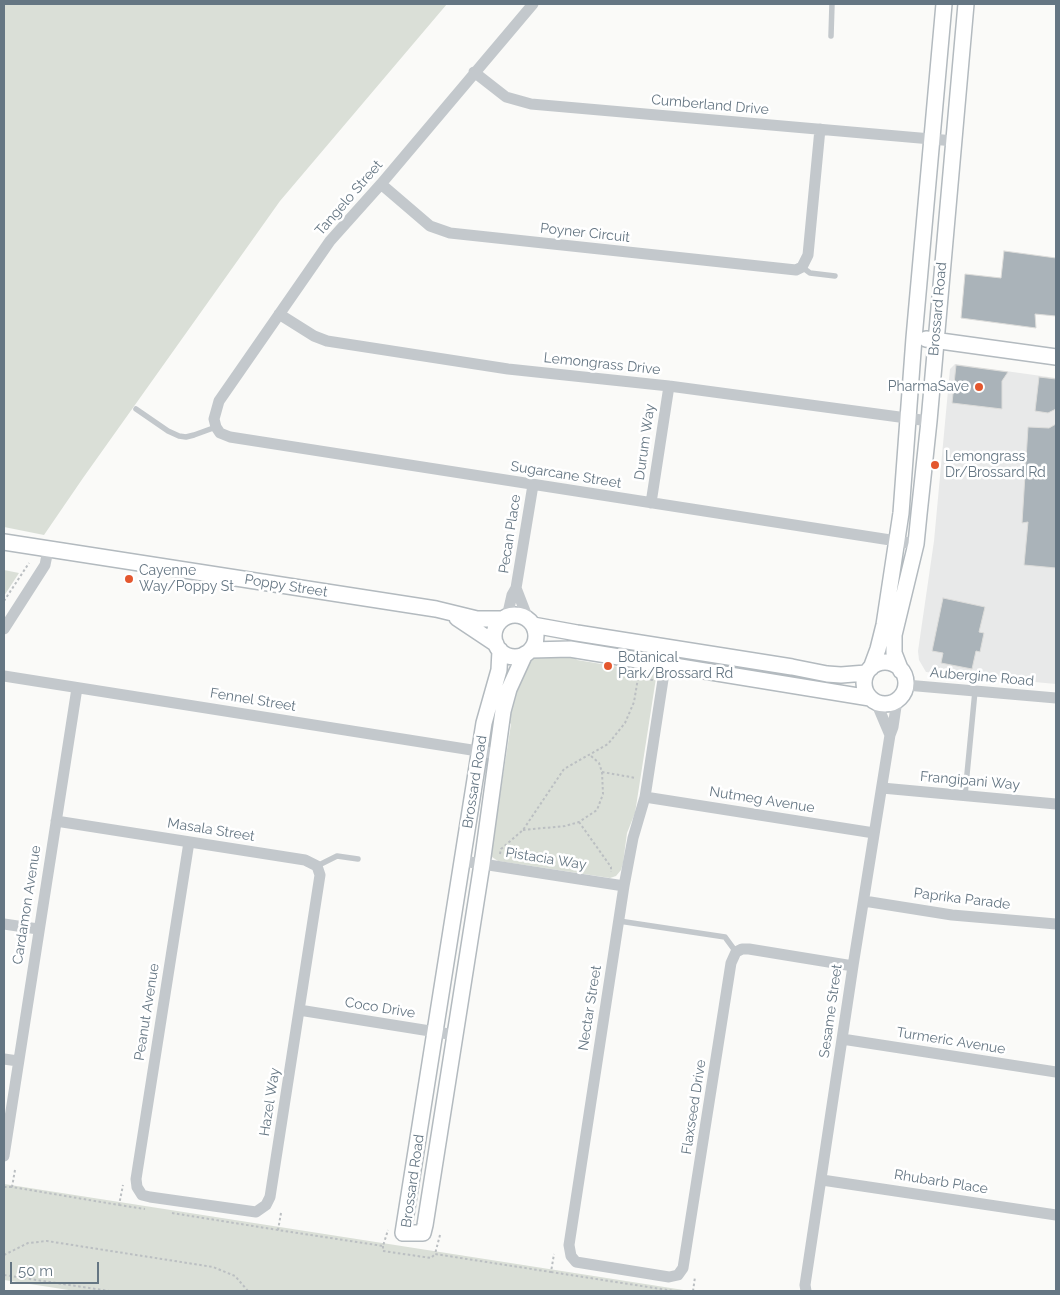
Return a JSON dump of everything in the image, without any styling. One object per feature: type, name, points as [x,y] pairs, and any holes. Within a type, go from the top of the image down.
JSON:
[{"type":"street","name":"Tangelo Street","points":[[216,427],[214,419],[220,400],[330,242],[532,4]]},
{"type":"street","name":"Brossard Road","points":[[868,670],[878,649],[884,625],[897,542],[944,4]]},
{"type":"street","name":"Brossard Road","points":[[903,678],[894,653],[894,635],[916,544],[929,421],[966,4]]},
{"type":"street","name":"Cumberland Drive","points":[[474,72],[506,97],[531,104],[954,141]]},
{"type":"street","points":[[802,267],[808,255],[820,129]]},
{"type":"street","name":"Poyner Circuit","points":[[381,184],[430,226],[450,233],[788,271],[802,267]]},
{"type":"street","name":"Lemongrass Drive","points":[[279,314],[314,336],[327,341],[508,369],[668,386],[929,421]]},
{"type":"street","points":[[914,338],[1056,357]]},
{"type":"street","name":"Durum Way","points":[[651,503],[668,386]]},
{"type":"street","name":"Sugarcane Street","points":[[216,427],[220,432],[230,437],[916,544]]},
{"type":"street","name":"Pecan Place","points":[[505,618],[512,594],[516,588],[534,485]]},
{"type":"street","name":"Poppy Street","points":[[4,542],[427,608],[485,620],[505,618]]},
{"type":"street","points":[[4,629],[45,565],[48,550]]},
{"type":"street","name":"Pecan Place","points":[[516,588],[530,622]]},
{"type":"street","name":"Poppy Street","points":[[450,613],[498,647]]},
{"type":"street","points":[[518,615],[530,622],[577,634],[668,647],[841,675],[868,670],[883,662],[896,666],[903,678],[901,696],[890,703],[570,649],[528,652],[512,656],[498,647],[495,630],[505,618],[518,615]]},
{"type":"street","points":[[528,652],[536,638],[530,622]]},
{"type":"street","name":"Brossard Road","points":[[498,647],[499,670],[488,708],[480,751],[403,1233],[423,1233],[482,864],[503,711],[509,690],[528,652]]},
{"type":"street","name":"Nectar Street","points":[[668,647],[645,797],[632,838],[568,1245],[571,1256],[576,1262],[588,1266],[669,1277],[678,1275],[683,1268]]},
{"type":"street","points":[[868,670],[864,686],[890,735]]},
{"type":"street","name":"Fennel Street","points":[[4,676],[497,754]]},
{"type":"street","name":"Aubergine Road","points":[[903,678],[975,691],[1056,698]]},
{"type":"street","name":"Cardamon Avenue","points":[[4,1156],[77,688]]},
{"type":"street","name":"Sesame Street","points":[[806,1291],[805,1285],[853,966],[897,700]]},
{"type":"street","name":"Frangipani Way","points":[[882,788],[1056,804]]},
{"type":"street","name":"Nutmeg Avenue","points":[[645,797],[874,833]]},
{"type":"street","name":"Masala Street","points":[[56,821],[305,860],[317,866]]},
{"type":"street","name":"Peanut Avenue","points":[[137,1187],[136,1179],[189,842]]},
{"type":"street","name":"Pistacia Way","points":[[463,861],[624,886]]},
{"type":"street","name":"Hazel Way","points":[[137,1187],[142,1195],[150,1197],[246,1212],[262,1210],[266,1205],[270,1197],[300,1010],[320,875],[317,866]]},
{"type":"street","name":"Paprika Parade","points":[[864,901],[952,915],[1056,924]]},
{"type":"street","points":[[4,924],[38,930]]},
{"type":"street","points":[[736,952],[742,949],[750,949],[853,966]]},
{"type":"street","name":"Flaxseed Drive","points":[[683,1268],[731,963],[736,952]]},
{"type":"street","name":"Coco Drive","points":[[300,1010],[455,1035]]},
{"type":"street","name":"Turmeric Avenue","points":[[842,1039],[1056,1072]]},
{"type":"street","points":[[4,1059],[18,1061]]},
{"type":"street","name":"Rhubarb Place","points":[[822,1180],[1056,1216]]},
{"type":"lane","points":[[831,36],[832,4]]},
{"type":"lane","name":"Poyner Circuit","points":[[802,267],[810,273],[835,276]]},
{"type":"lane","points":[[136,409],[168,431],[179,436],[194,436],[216,427]]},
{"type":"lane","points":[[965,795],[975,691]]},
{"type":"lane","points":[[317,866],[337,856],[358,859]]},
{"type":"lane","points":[[619,921],[725,937],[736,952]]},
{"type":"path","points":[[4,601],[29,563]]},
{"type":"path","points":[[498,866],[501,849],[523,830],[564,769],[591,756],[608,744],[625,724],[634,702],[638,678],[662,681]]},
{"type":"path","points":[[523,830],[565,826],[579,822],[597,810],[604,794],[602,772],[599,763],[591,756]]},
{"type":"path","points":[[602,772],[647,780]]},
{"type":"path","points":[[579,822],[611,867],[611,884]]},
{"type":"path","points":[[12,1187],[15,1170]]},
{"type":"path","points":[[119,1204],[123,1185]]},
{"type":"path","points":[[4,1187],[147,1209]]},
{"type":"path","points":[[166,1212],[383,1246]]},
{"type":"path","points":[[278,1230],[280,1213]]},
{"type":"path","points":[[388,1230],[383,1250],[431,1258],[435,1254],[440,1235]]},
{"type":"path","points":[[4,1255],[28,1243],[66,1244],[213,1267],[236,1276],[248,1291]]},
{"type":"path","points":[[435,1254],[674,1291]]},
{"type":"path","points":[[552,1272],[554,1254]]},
{"type":"path","points":[[4,1275],[109,1291]]},
{"type":"path","points":[[693,1291],[695,1277]]},
{"type":"shaded area","points":[[4,4],[447,4],[280,201],[44,535],[4,527]]},
{"type":"shaded area","points":[[955,364],[1056,378],[1056,684],[926,672],[919,660],[918,651],[934,541],[950,369]]},
{"type":"shaded area","points":[[4,570],[19,573],[4,596]]},
{"type":"shaded area","points":[[571,652],[577,660],[638,670],[642,666],[649,668],[654,672],[656,678],[635,813],[627,833],[621,870],[616,876],[610,878],[498,861],[492,857],[490,852],[489,843],[493,840],[511,724],[506,719],[510,700],[531,659],[540,654]]},
{"type":"shaded area","points":[[4,1184],[690,1291],[75,1291],[4,1280]]},
{"type":"building","points":[[1004,251],[1056,258],[1056,316],[1035,314],[1036,328],[961,318],[965,274],[1001,278]]},
{"type":"building","points":[[956,365],[1008,372],[1002,381],[1002,409],[952,403]]},
{"type":"building","points":[[1039,377],[1056,379],[1056,409],[1048,413],[1035,411]]},
{"type":"building","points":[[1056,424],[1056,568],[1024,565],[1028,522],[1022,523],[1028,427],[1049,428]]},
{"type":"building","points":[[943,598],[985,607],[979,632],[984,633],[980,652],[976,651],[972,669],[941,663],[943,653],[932,651]]},
{"type":"place","name":"PharmaSave","points":[[979,387]]},
{"type":"place","name":"Lemongrass Dr/Brossard Rd","points":[[935,465]]},
{"type":"place","name":"Cayenne Way/Poppy St","points":[[129,579]]},
{"type":"place","name":"Botanical Park/Brossard Rd","points":[[608,666]]}]
